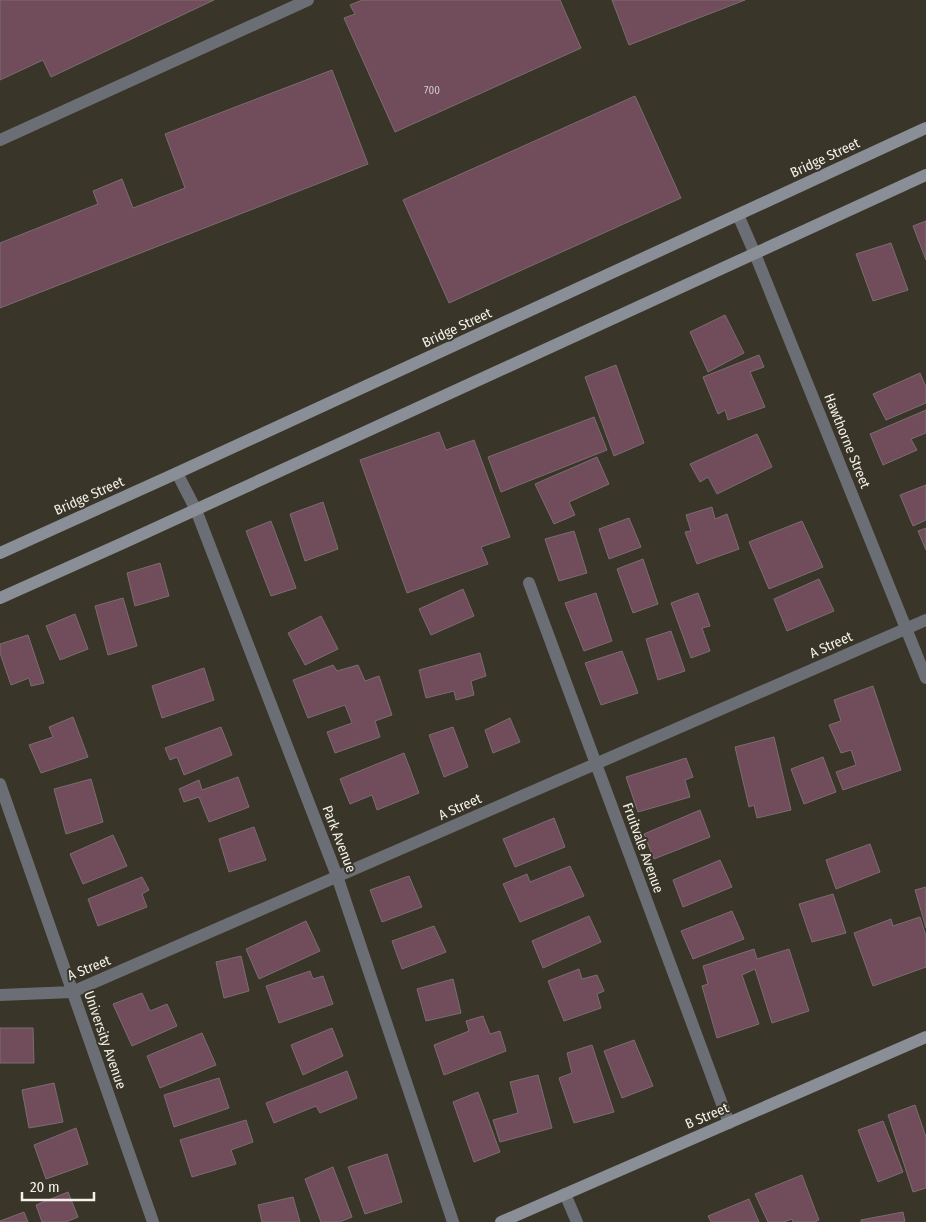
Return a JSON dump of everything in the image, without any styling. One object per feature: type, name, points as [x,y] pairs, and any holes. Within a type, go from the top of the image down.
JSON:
[{"type":"main road","name":"Bridge Street","points":[[0,553],[926,128]]},
{"type":"main road","points":[[0,598],[926,175]]},
{"type":"main road","name":"B Street","points":[[501,1222],[926,1037]]},
{"type":"street","points":[[0,140],[308,0]]},
{"type":"street","name":"Hawthorne Street","points":[[738,215],[926,678]]},
{"type":"street","name":"Park Avenue","points":[[177,473],[196,510],[338,876],[453,1222]]},
{"type":"street","name":"Fruitvale Avenue","points":[[529,583],[730,1123]]},
{"type":"street","name":"A Street","points":[[0,995],[72,992],[926,620]]},
{"type":"street","name":"University Avenue","points":[[0,784],[153,1222]]},
{"type":"street","points":[[565,1194],[578,1222]]},
{"type":"building","points":[[0,0],[214,0],[51,77],[43,60],[0,80]]},
{"type":"building","points":[[362,0],[560,0],[581,48],[395,132],[344,18],[355,14],[350,5]]},
{"type":"building","points":[[612,0],[745,0],[629,45]]},
{"type":"building","points":[[332,70],[368,164],[0,308],[0,243],[98,204],[93,191],[122,179],[133,208],[185,188],[165,134]]},
{"type":"building","points":[[635,96],[681,198],[449,303],[403,200]]},
{"type":"building","points":[[926,221],[926,260],[913,226]]},
{"type":"building","points":[[891,243],[908,290],[873,301],[856,254]]},
{"type":"building","points":[[725,315],[744,353],[708,372],[690,332]]},
{"type":"building","points":[[759,355],[764,367],[750,372],[765,407],[728,420],[725,410],[718,414],[703,377]]},
{"type":"building","points":[[616,365],[644,443],[614,456],[585,377]]},
{"type":"building","points":[[920,373],[926,387],[926,403],[886,420],[873,394]]},
{"type":"building","points":[[926,410],[926,433],[911,439],[917,450],[883,465],[870,434]]},
{"type":"building","points":[[594,417],[607,450],[501,492],[488,457]]},
{"type":"building","points":[[439,432],[446,450],[474,440],[510,537],[481,547],[488,564],[407,593],[360,460]]},
{"type":"building","points":[[757,434],[772,467],[717,494],[708,477],[700,482],[690,464]]},
{"type":"building","points":[[597,457],[609,484],[569,502],[575,515],[554,524],[535,484]]},
{"type":"building","points":[[926,485],[926,520],[913,526],[900,495]]},
{"type":"building","points":[[323,502],[338,549],[305,561],[290,514]]},
{"type":"building","points":[[712,507],[715,519],[727,514],[739,549],[697,564],[685,532],[691,531],[686,515]]},
{"type":"building","points":[[629,518],[641,547],[609,559],[599,529]]},
{"type":"building","points":[[271,521],[296,588],[271,596],[246,531]]},
{"type":"building","points":[[802,521],[823,567],[769,589],[749,542]]},
{"type":"building","points":[[926,528],[926,550],[918,531]]},
{"type":"building","points":[[574,531],[587,573],[559,581],[545,539]]},
{"type":"building","points":[[643,559],[658,604],[633,613],[617,569]]},
{"type":"building","points":[[160,563],[169,596],[135,606],[127,573]]},
{"type":"building","points":[[819,579],[834,611],[787,631],[774,599]]},
{"type":"building","points":[[463,589],[474,616],[431,635],[419,609]]},
{"type":"building","points":[[596,593],[612,641],[584,651],[565,603]]},
{"type":"building","points":[[698,593],[710,626],[702,628],[710,651],[691,658],[671,603]]},
{"type":"building","points":[[123,598],[137,646],[108,655],[95,606]]},
{"type":"building","points":[[75,614],[88,649],[60,660],[46,626]]},
{"type":"building","points":[[321,616],[338,649],[305,665],[288,633]]},
{"type":"building","points":[[671,631],[685,671],[658,680],[646,639]]},
{"type":"building","points":[[28,635],[44,683],[31,686],[29,678],[11,685],[0,653],[0,644]]},
{"type":"building","points":[[622,651],[638,693],[601,705],[585,663]]},
{"type":"building","points":[[480,653],[486,676],[471,681],[474,695],[456,700],[454,691],[426,698],[419,670]]},
{"type":"building","points":[[333,665],[337,671],[358,665],[365,681],[379,676],[392,715],[375,721],[380,737],[335,753],[327,732],[352,723],[345,705],[308,718],[293,680]]},
{"type":"building","points":[[204,668],[214,700],[162,718],[152,686]]},
{"type":"building","points":[[873,686],[901,770],[843,790],[836,772],[856,765],[851,750],[841,753],[829,725],[841,721],[834,700]]},
{"type":"building","points":[[73,717],[88,757],[41,773],[29,745],[53,737],[49,727]]},
{"type":"building","points":[[510,718],[520,742],[493,753],[485,730]]},
{"type":"building","points":[[221,727],[232,755],[184,775],[177,757],[170,760],[165,748]]},
{"type":"building","points":[[453,727],[468,767],[444,777],[429,735]]},
{"type":"building","points":[[774,737],[791,810],[757,818],[754,805],[749,807],[735,747]]},
{"type":"building","points":[[404,753],[419,793],[377,810],[372,795],[350,804],[340,779]]},
{"type":"building","points":[[823,757],[836,792],[804,804],[791,769]]},
{"type":"building","points":[[686,758],[693,777],[685,780],[690,797],[638,812],[626,777]]},
{"type":"building","points":[[238,777],[249,807],[209,822],[199,797],[184,802],[179,789],[199,780],[202,790]]},
{"type":"building","points":[[91,779],[103,822],[66,834],[54,789]]},
{"type":"building","points":[[700,810],[710,837],[654,859],[644,834]]},
{"type":"building","points":[[554,818],[565,847],[515,867],[503,839]]},
{"type":"building","points":[[254,827],[266,860],[229,872],[219,839]]},
{"type":"building","points":[[113,835],[127,866],[83,884],[70,854]]},
{"type":"building","points":[[870,844],[880,872],[836,889],[826,860]]},
{"type":"building","points":[[720,860],[732,887],[683,907],[673,880]]},
{"type":"building","points":[[570,866],[584,896],[520,922],[503,884],[527,874],[530,882]]},
{"type":"building","points":[[409,876],[422,907],[382,922],[370,890]]},
{"type":"building","points":[[142,877],[149,890],[142,894],[147,907],[98,926],[88,899]]},
{"type":"building","points":[[926,887],[926,928],[915,890]]},
{"type":"building","points":[[833,894],[846,933],[812,942],[799,904]]},
{"type":"building","points":[[732,911],[744,939],[693,959],[681,931]]},
{"type":"building","points":[[589,916],[601,942],[543,968],[532,941]]},
{"type":"building","points":[[920,917],[926,936],[926,967],[873,986],[854,933],[891,919],[893,926]]},
{"type":"building","points":[[306,921],[320,951],[259,979],[246,949]]},
{"type":"building","points":[[434,926],[446,952],[402,969],[392,941]]},
{"type":"building","points":[[754,949],[757,959],[789,949],[809,1011],[772,1023],[755,969],[742,975],[759,1024],[717,1038],[702,986],[708,984],[703,966]]},
{"type":"building","points":[[241,956],[249,991],[224,998],[216,962]]},
{"type":"building","points":[[579,969],[582,979],[597,975],[604,991],[597,994],[601,1008],[564,1021],[548,981]]},
{"type":"building","points":[[310,971],[313,979],[323,976],[333,1004],[279,1023],[266,986]]},
{"type":"building","points":[[453,979],[461,1013],[426,1021],[417,989]]},
{"type":"building","points":[[142,993],[150,1011],[167,1004],[177,1026],[132,1046],[113,1004]]},
{"type":"building","points":[[483,1016],[490,1034],[500,1031],[506,1051],[444,1075],[434,1045],[469,1031],[466,1021]]},
{"type":"building","points":[[0,1028],[33,1028],[34,1063],[0,1063]]},
{"type":"building","points":[[332,1028],[343,1056],[303,1075],[291,1045]]},
{"type":"building","points":[[202,1033],[216,1065],[160,1088],[147,1056]]},
{"type":"building","points":[[634,1040],[653,1086],[622,1098],[604,1051]]},
{"type":"building","points":[[592,1045],[614,1112],[574,1123],[559,1078],[572,1073],[567,1053]]},
{"type":"building","points":[[347,1071],[357,1098],[320,1113],[316,1106],[274,1123],[266,1103]]},
{"type":"building","points":[[538,1075],[552,1128],[500,1142],[493,1120],[518,1113],[510,1082]]},
{"type":"building","points":[[219,1078],[229,1108],[174,1127],[164,1095]]},
{"type":"building","points":[[54,1083],[63,1122],[29,1128],[22,1090]]},
{"type":"building","points":[[478,1092],[500,1152],[474,1162],[453,1102]]},
{"type":"building","points":[[915,1105],[926,1137],[926,1188],[913,1192],[888,1115]]},
{"type":"building","points":[[246,1120],[253,1142],[231,1150],[236,1164],[192,1177],[180,1140]]},
{"type":"building","points":[[883,1121],[903,1172],[878,1182],[858,1130]]},
{"type":"building","points":[[76,1128],[88,1164],[46,1179],[34,1145]]},
{"type":"building","points":[[387,1154],[402,1202],[365,1214],[348,1167]]},
{"type":"building","points":[[333,1167],[352,1217],[340,1222],[321,1222],[305,1179]]},
{"type":"building","points":[[802,1175],[819,1220],[815,1222],[793,1222],[792,1219],[784,1222],[768,1222],[755,1194]]},
{"type":"building","points":[[68,1192],[78,1217],[66,1222],[42,1222],[36,1205]]},
{"type":"building","points":[[293,1197],[300,1222],[262,1222],[258,1205]]},
{"type":"building","points":[[749,1199],[759,1222],[711,1222],[708,1216]]},
{"type":"building","points":[[24,1212],[28,1222],[0,1222],[0,1221]]},
{"type":"building","points":[[903,1212],[905,1222],[861,1222],[861,1220]]}]
